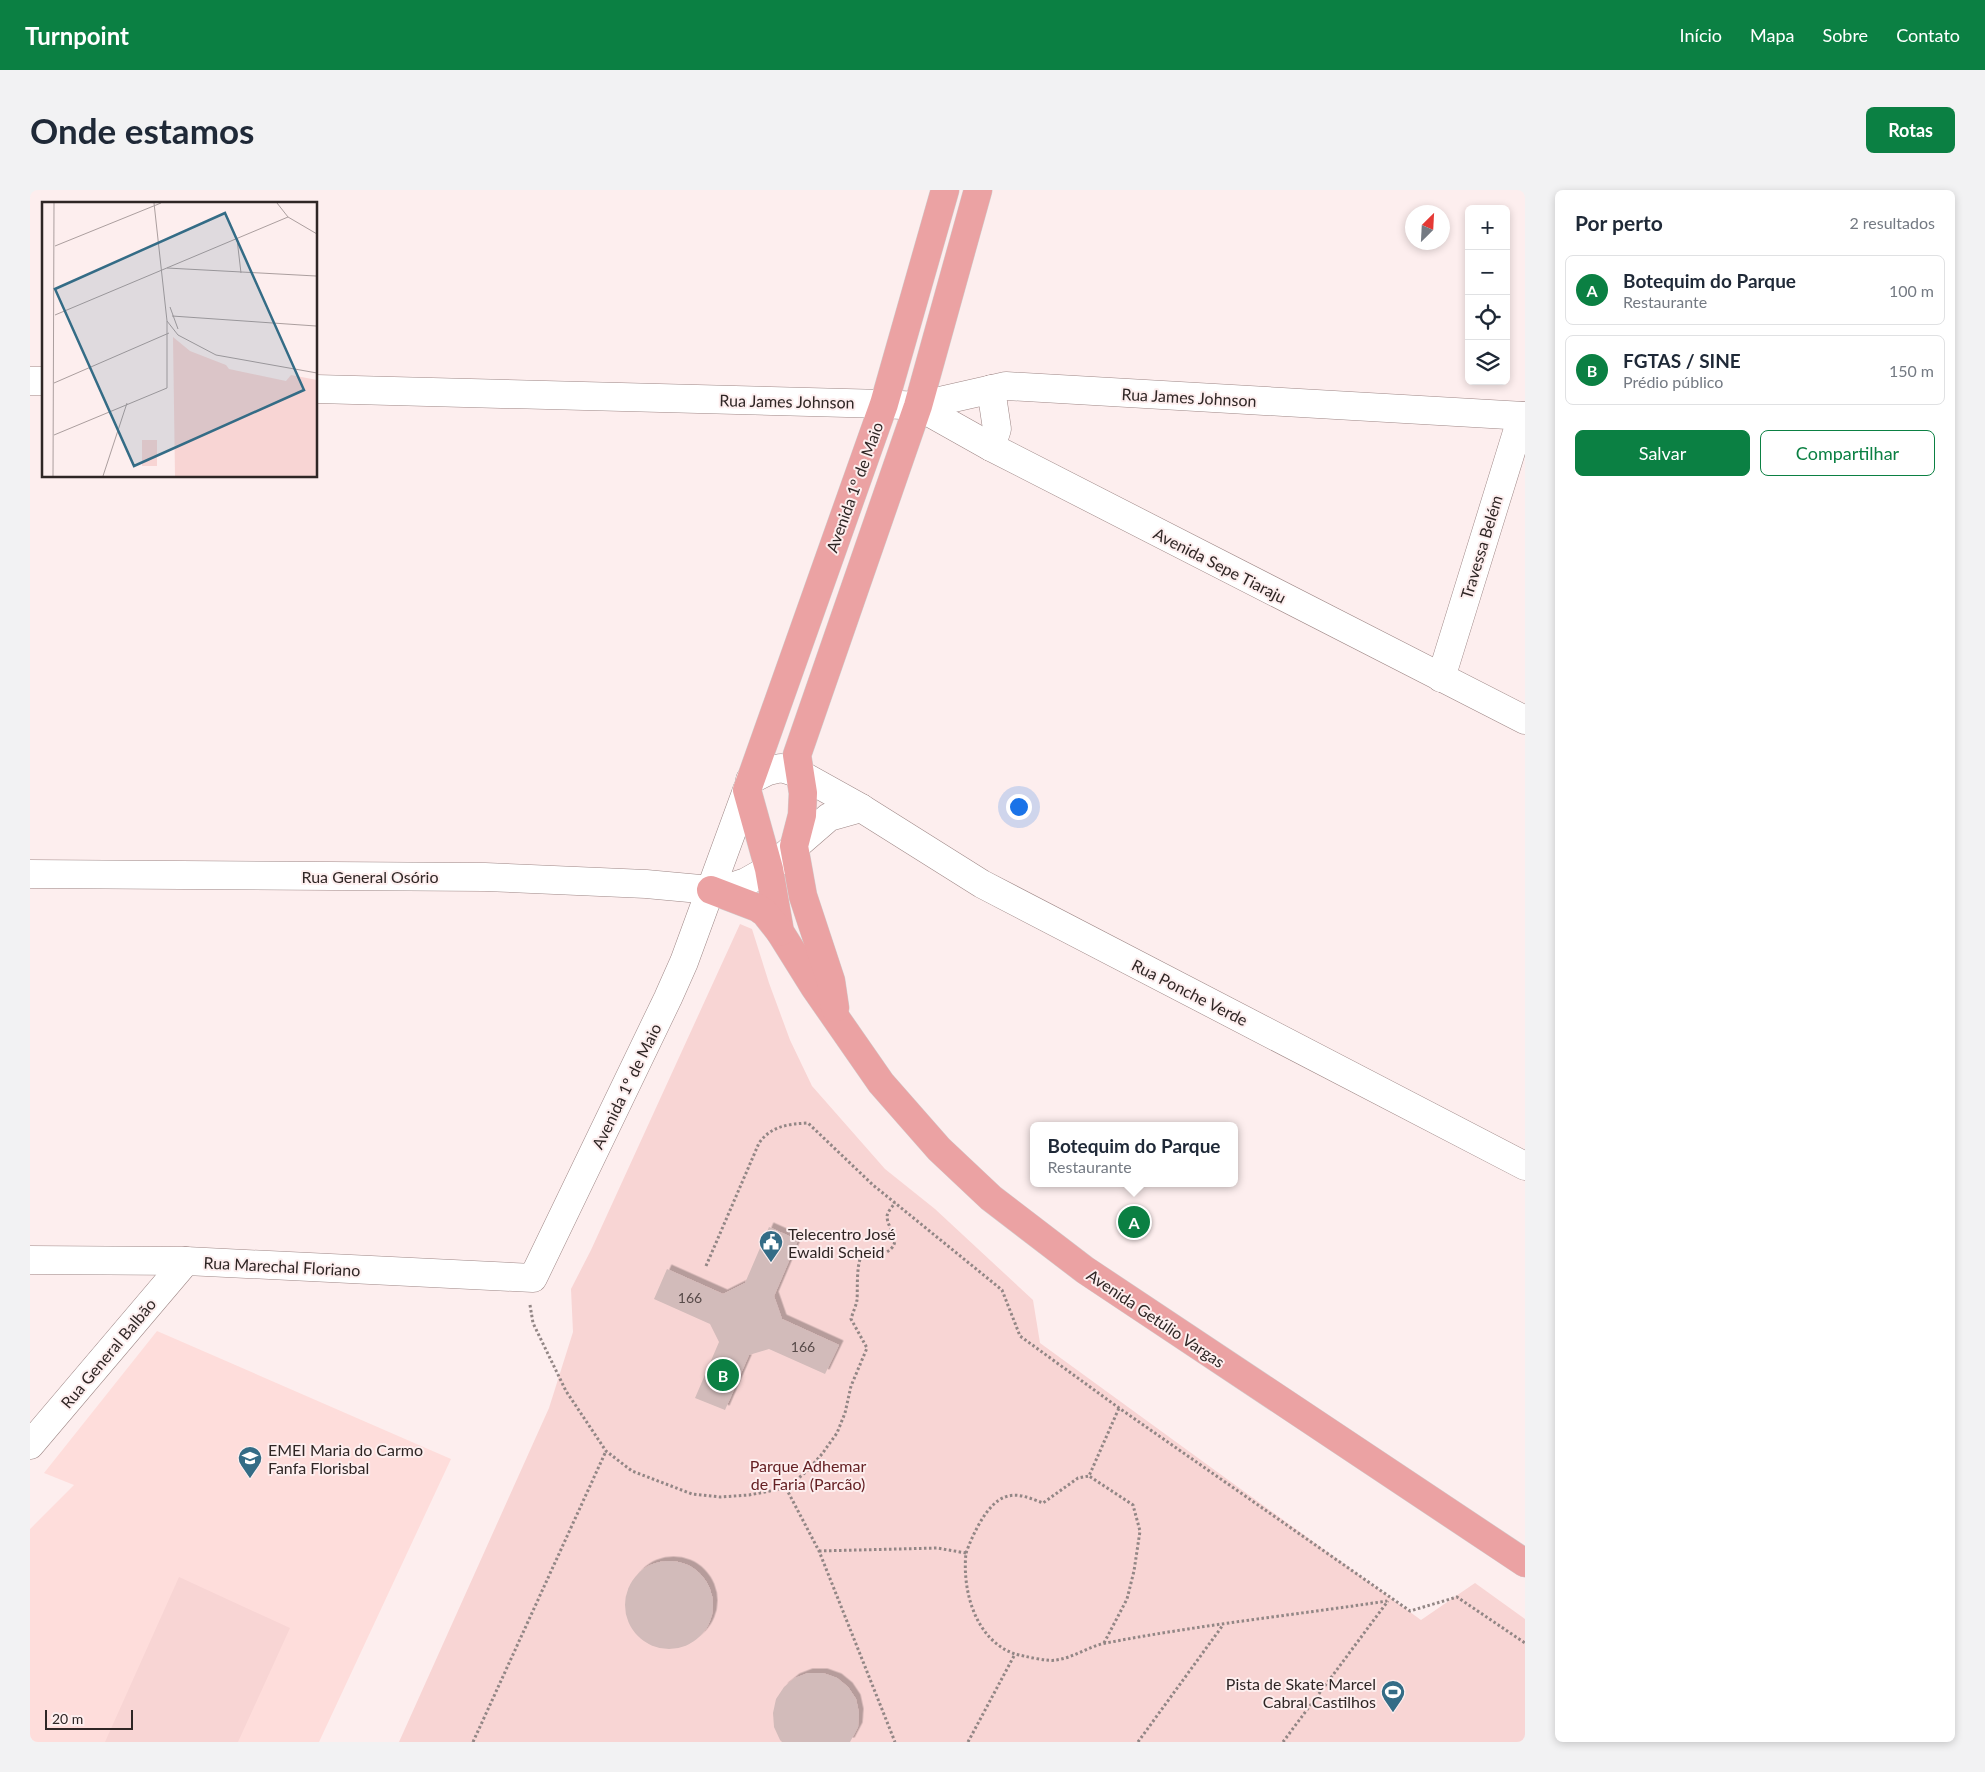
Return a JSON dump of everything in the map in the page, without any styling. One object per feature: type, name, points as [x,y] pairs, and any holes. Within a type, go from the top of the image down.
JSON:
[{"type":"main road","name":"Avenida 1º de Maio","points":[[748,785],[884,404],[945,190]]},
{"type":"main road","name":"Avenida 1º de Maio","points":[[794,846],[802,815],[803,794],[797,755],[918,406],[978,190]]},
{"type":"main road","name":"Avenida Getúlio Vargas","points":[[748,785],[769,869],[780,932],[805,974],[837,1018],[859,1054],[903,1110],[939,1149],[991,1198],[1085,1270],[1352,1450],[1525,1563]]},
{"type":"main road","name":"Avenida Getúlio Vargas","points":[[794,846],[803,896],[831,981],[837,1018]]},
{"type":"main road","points":[[710,890],[758,908],[765,913],[780,932]]},
{"type":"street","name":"Rua James Johnson","points":[[318,389],[918,406],[1006,386],[1523,416]]},
{"type":"street","points":[[963,432],[967,417],[987,390]]},
{"type":"street","points":[[987,390],[997,429],[990,447]]},
{"type":"street","name":"Avenida Sepe Tiaraju","points":[[918,406],[990,447],[1525,720]]},
{"type":"street","name":"Travessa Belém","points":[[1441,678],[1523,416]]},
{"type":"street","points":[[748,785],[768,771],[781,768],[800,774]]},
{"type":"street","name":"Rua Ponche Verde","points":[[800,774],[861,808],[982,884],[1525,1166]]},
{"type":"street","name":"Avenida 1º de Maio","points":[[531,1289],[652,1034],[684,962],[748,785]]},
{"type":"street","points":[[710,890],[731,887],[746,882],[769,869],[830,817],[861,808]]},
{"type":"street","name":"Rua General Osório","points":[[30,874],[485,877],[646,884],[710,890]]},
{"type":"street","name":"Rua Marechal Floriano","points":[[30,1260],[186,1261],[531,1289]]},
{"type":"street","name":"Rua General Balbão","points":[[30,1445],[186,1261]]},
{"type":"path","points":[[706,1266],[759,1143],[765,1135],[777,1128],[791,1124],[808,1123],[895,1203],[1002,1290],[1020,1336],[1119,1408],[1393,1601],[1410,1611],[1457,1597],[1525,1644]]},
{"type":"path","points":[[531,1289],[533,1323],[566,1391],[606,1451],[632,1471],[692,1494],[720,1497],[749,1495],[786,1488],[806,1472],[822,1454],[837,1433],[845,1413],[851,1386],[867,1348],[851,1319],[857,1299],[857,1278],[860,1258],[862,1253],[866,1251],[885,1253],[893,1247],[895,1237],[887,1218],[888,1212],[895,1203]]},
{"type":"path","points":[[1089,1476],[1119,1408]]},
{"type":"path","points":[[474,1742],[606,1451]]},
{"type":"path","points":[[1104,1643],[1127,1599],[1134,1571],[1140,1531],[1133,1505],[1089,1476],[1078,1478],[1043,1503],[1024,1496],[1006,1496],[989,1511],[977,1528],[966,1553],[964,1570],[965,1585],[973,1609],[991,1639],[1015,1654],[1055,1661],[1104,1643],[1393,1601]]},
{"type":"path","points":[[786,1488],[818,1551],[894,1742]]},
{"type":"path","points":[[818,1551],[938,1548],[966,1553]]},
{"type":"path","points":[[1283,1742],[1387,1601]]},
{"type":"path","points":[[1138,1742],[1223,1625]]},
{"type":"path","points":[[968,1742],[1015,1654]]},
{"type":"shaded area","points":[[157,1331],[451,1459],[319,1742],[30,1742],[30,1529],[74,1485],[44,1473]]},
{"type":"green space","name":"Parque Adhemar de Faria (Parcão)","points":[[740,924],[752,929],[790,1040],[812,1086],[885,1169],[935,1209],[1033,1300],[1040,1343],[1421,1620],[1475,1583],[1525,1619],[1525,1742],[399,1742],[549,1408],[573,1332],[571,1289],[591,1250]]},
{"type":"green space","points":[[179,1577],[290,1628],[238,1742],[105,1742]]},
{"type":"building","points":[[769,1227],[798,1240],[774,1296],[782,1319],[839,1345],[825,1374],[769,1349],[749,1355],[725,1410],[695,1398],[719,1342],[710,1324],[654,1299],[667,1269],[723,1294],[745,1283]]},
{"type":"building","points":[[669,1561],[686,1564],[694,1568],[706,1580],[710,1588],[713,1605],[710,1622],[706,1630],[694,1642],[686,1646],[669,1649],[652,1646],[644,1642],[632,1630],[628,1622],[625,1605],[628,1588],[632,1580],[644,1568],[652,1564]]},
{"type":"building","points":[[808,1673],[823,1673],[837,1678],[848,1687],[856,1699],[859,1713],[858,1727],[850,1742],[782,1742],[780,1740],[774,1727],[773,1713],[776,1699],[784,1687],[795,1678]]},
{"type":"place","name":"Botequim do Parque","points":[[1134,1222]]},
{"type":"place","name":"Telecentro José Ewaldi Scheid","points":[[771,1263]]},
{"type":"place","name":"FGTAS / SINE","points":[[723,1375]]},
{"type":"place","name":"EMEI Maria do Carmo Fanfa Florisbal","points":[[250,1479]]},
{"type":"place","name":"Pista de Skate Marcel Cabral Castilhos","points":[[1393,1713]]}]
